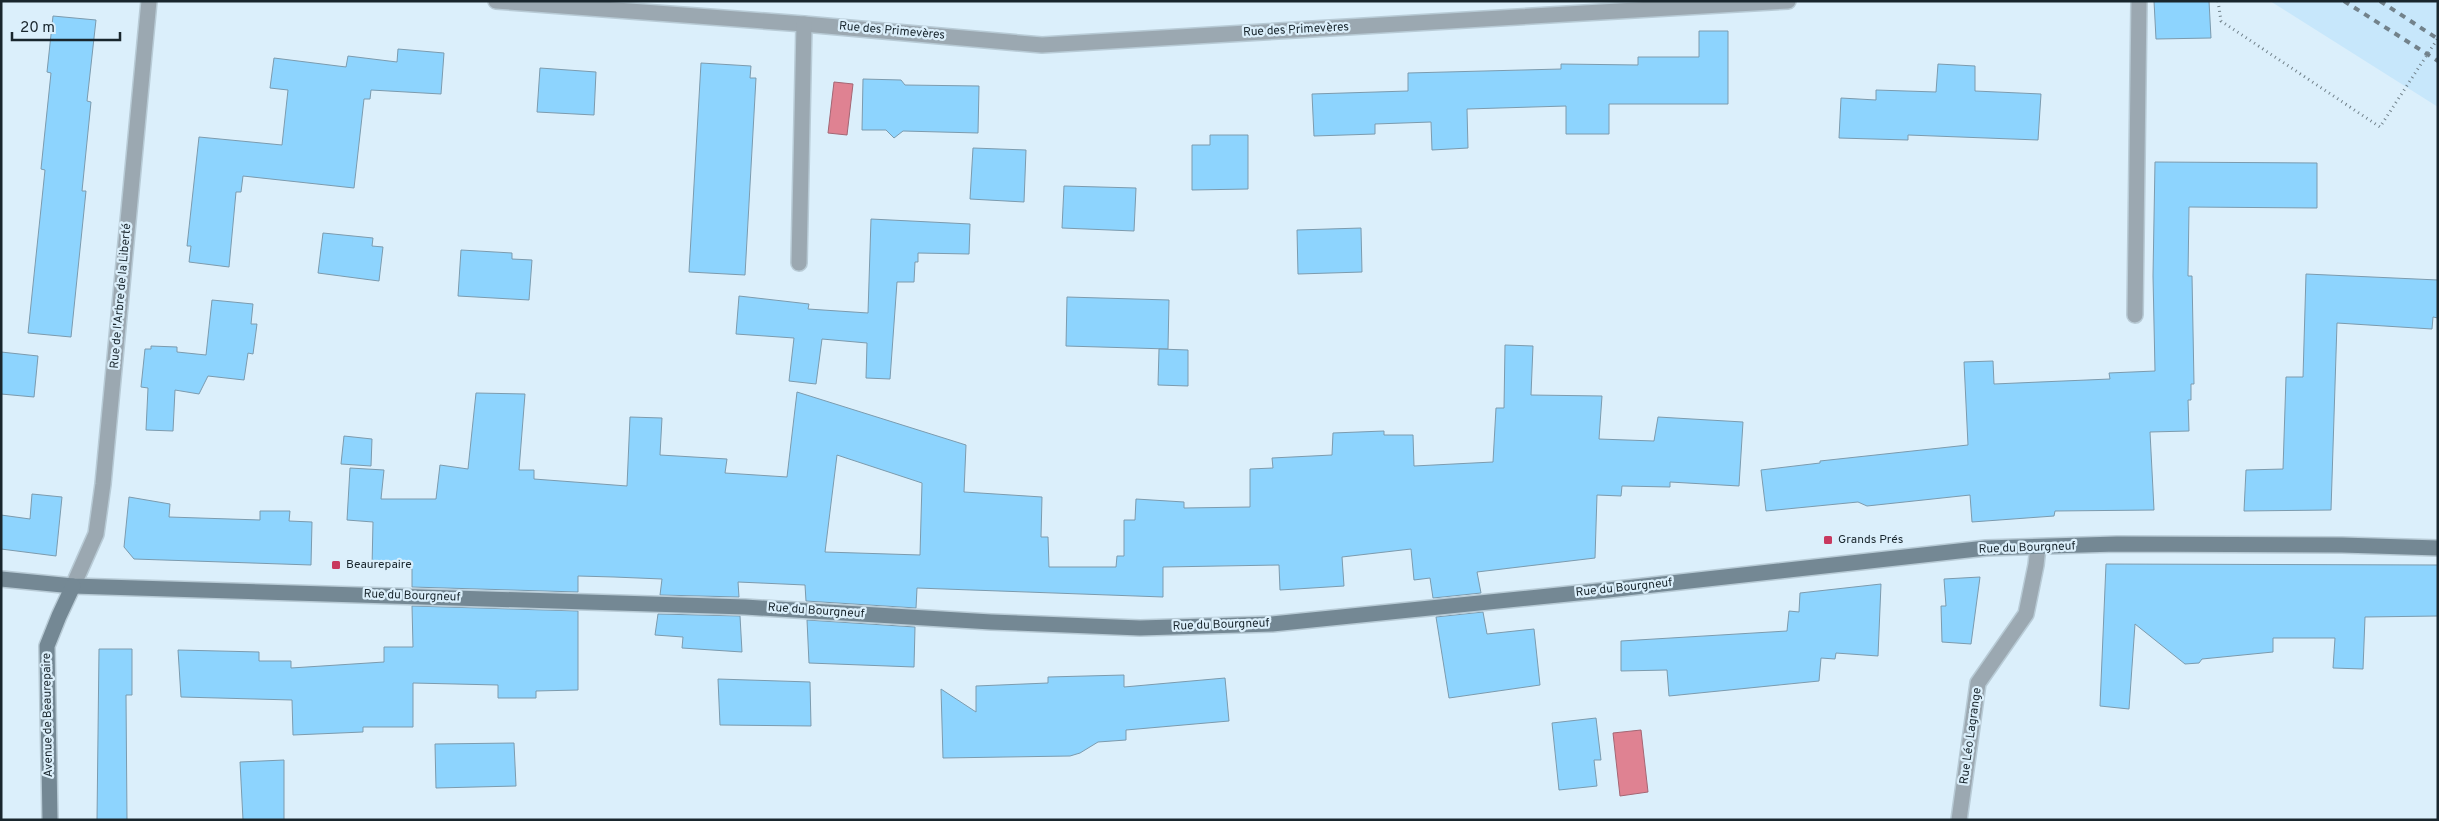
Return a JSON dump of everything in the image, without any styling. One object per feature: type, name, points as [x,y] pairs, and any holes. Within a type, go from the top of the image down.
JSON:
[{"type":"main road","name":"Rue du Bourgneuf","points":[[1,579],[73,586],[745,607],[991,622],[1149,627],[1272,624],[1618,589],[1986,548],[2127,544],[2342,545],[2438,548]]},
{"type":"main road","name":"Avenue de Beaurepaire","points":[[50,820],[47,646],[58,616],[73,586]]},
{"type":"street","name":"Rue de l'Arbre de la Liberté","points":[[73,586],[96,534],[103,484],[149,1]]},
{"type":"street","name":"Rue des Primevères","points":[[496,1],[1042,44],[1788,1]]},
{"type":"street","points":[[2135,315],[2139,1]]},
{"type":"street","points":[[799,263],[804,24]]},
{"type":"street","name":"Rue Léo Lagrange","points":[[1959,820],[1978,683],[2026,614],[2038,547]]},
{"type":"path","points":[[2218,1],[2221,21],[2380,127],[2438,38]]},
{"type":"shaded area","points":[[2270,1],[2438,1],[2438,107]]},
{"type":"shaded area","points":[[834,82],[853,84],[847,135],[828,133]]},
{"type":"shaded area","points":[[1641,730],[1648,792],[1620,796],[1613,733]]},
{"type":"building","points":[[2154,1],[2209,1],[2211,38],[2156,39]]},
{"type":"building","points":[[53,16],[96,20],[87,101],[91,102],[82,191],[86,191],[71,337],[28,333],[45,170],[41,169],[51,73],[47,72]]},
{"type":"building","points":[[1699,31],[1728,31],[1728,104],[1609,104],[1609,134],[1566,134],[1566,106],[1467,109],[1468,148],[1432,150],[1431,122],[1375,124],[1375,134],[1314,136],[1312,94],[1408,91],[1408,73],[1561,69],[1561,64],[1638,65],[1638,57],[1699,57]]},
{"type":"building","points":[[398,49],[444,53],[441,94],[371,90],[370,99],[364,99],[354,188],[243,176],[241,192],[236,192],[229,267],[189,262],[191,246],[187,246],[199,137],[282,145],[288,90],[270,88],[274,58],[346,67],[348,56],[397,62]]},
{"type":"building","points":[[701,63],[751,66],[750,78],[756,78],[745,275],[689,272]]},
{"type":"building","points":[[1938,64],[1975,66],[1975,91],[2041,94],[2038,140],[1908,135],[1908,140],[1839,138],[1841,98],[1876,100],[1876,90],[1936,92]]},
{"type":"building","points":[[540,68],[596,72],[594,115],[537,112]]},
{"type":"building","points":[[863,79],[901,80],[905,85],[979,86],[978,133],[903,131],[894,138],[886,130],[862,130]]},
{"type":"building","points":[[1210,135],[1248,135],[1248,189],[1192,190],[1192,145],[1210,145]]},
{"type":"building","points":[[973,148],[1026,150],[1024,202],[970,199]]},
{"type":"building","points":[[2155,162],[2317,163],[2317,208],[2189,207],[2188,276],[2192,276],[2194,384],[2191,384],[2191,400],[2188,400],[2189,431],[2150,432],[2154,510],[2055,511],[2054,516],[1972,522],[1970,495],[1867,506],[1858,502],[1766,511],[1761,470],[1820,463],[1820,461],[1968,445],[1964,362],[1993,361],[1994,384],[2110,379],[2109,373],[2155,371],[2153,276]]},
{"type":"building","points":[[1064,186],[1136,188],[1134,231],[1062,228]]},
{"type":"building","points":[[871,219],[970,224],[969,254],[918,253],[918,262],[915,262],[914,282],[897,282],[890,379],[866,378],[867,343],[822,339],[816,384],[789,381],[794,338],[736,334],[739,296],[809,304],[808,309],[868,313]]},
{"type":"building","points":[[1361,228],[1362,272],[1298,274],[1297,230]]},
{"type":"building","points":[[323,233],[373,238],[372,246],[383,247],[379,281],[318,273]]},
{"type":"building","points":[[461,250],[512,253],[512,259],[532,260],[529,300],[458,296]]},
{"type":"building","points":[[2306,274],[2438,280],[2438,318],[2433,317],[2432,329],[2337,323],[2331,510],[2244,511],[2246,470],[2283,469],[2286,377],[2303,377]]},
{"type":"building","points":[[1067,297],[1169,300],[1168,349],[1066,346]]},
{"type":"building","points":[[212,300],[253,304],[251,324],[257,324],[253,354],[248,353],[244,380],[208,376],[199,394],[175,390],[173,431],[146,430],[148,388],[141,387],[145,349],[151,349],[151,346],[177,347],[177,352],[206,355]]},
{"type":"building","points":[[1505,345],[1533,346],[1531,395],[1602,396],[1599,439],[1654,441],[1658,417],[1743,422],[1739,486],[1670,482],[1670,487],[1622,486],[1621,496],[1597,495],[1595,558],[1477,572],[1481,593],[1433,598],[1430,578],[1414,580],[1411,549],[1342,557],[1344,586],[1280,590],[1279,565],[1163,567],[1163,597],[917,588],[916,608],[806,601],[805,585],[738,582],[739,597],[660,595],[662,579],[614,577],[578,576],[578,592],[412,587],[412,569],[372,567],[373,522],[347,520],[350,468],[384,470],[381,499],[436,499],[440,465],[468,469],[476,393],[525,394],[519,470],[534,470],[534,479],[627,486],[630,417],[662,418],[660,455],[727,459],[725,473],[787,477],[797,392],[966,445],[964,492],[1042,497],[1041,537],[1048,537],[1049,567],[1116,567],[1117,556],[1124,556],[1124,520],[1135,520],[1136,499],[1184,502],[1184,508],[1250,507],[1250,469],[1273,468],[1272,458],[1332,455],[1333,433],[1384,431],[1384,435],[1413,435],[1414,466],[1493,462],[1496,408],[1504,408]],"holes":[[[837,455],[922,483],[920,555],[825,552]]]},
{"type":"building","points":[[1159,349],[1188,350],[1188,386],[1158,385]]},
{"type":"building","points":[[1,352],[38,356],[34,397],[1,394]]},
{"type":"building","points":[[344,436],[372,439],[371,466],[341,464]]},
{"type":"building","points":[[32,494],[62,497],[56,556],[1,549],[1,515],[30,519]]},
{"type":"building","points":[[129,497],[170,504],[169,517],[260,520],[260,511],[290,511],[289,521],[312,522],[311,565],[134,559],[124,547]]},
{"type":"building","points":[[2106,564],[2438,565],[2438,616],[2365,617],[2363,669],[2333,668],[2335,638],[2273,638],[2273,652],[2202,659],[2199,663],[2185,664],[2135,624],[2129,709],[2100,706]]},
{"type":"building","points":[[1980,577],[1971,644],[1942,642],[1941,606],[1946,606],[1944,579]]},
{"type":"building","points":[[1881,584],[1878,656],[1836,653],[1835,659],[1821,658],[1819,681],[1669,696],[1667,670],[1621,671],[1621,641],[1787,631],[1789,611],[1799,612],[1800,593]]},
{"type":"building","points":[[412,606],[578,611],[578,690],[536,691],[536,698],[498,698],[498,685],[413,683],[413,727],[363,727],[363,732],[293,735],[292,700],[181,697],[178,650],[259,652],[259,661],[291,661],[291,668],[384,662],[384,647],[413,647]]},
{"type":"building","points":[[1483,612],[1487,634],[1534,629],[1540,685],[1449,698],[1436,617]]},
{"type":"building","points":[[658,614],[740,616],[742,652],[682,648],[683,637],[655,635]]},
{"type":"building","points":[[807,620],[915,627],[914,667],[809,663]]},
{"type":"building","points":[[99,649],[132,649],[132,695],[126,695],[127,820],[97,820]]},
{"type":"building","points":[[1124,675],[1124,687],[1225,678],[1229,721],[1126,730],[1126,740],[1098,742],[1080,753],[1070,756],[943,758],[941,689],[976,712],[976,686],[1048,683],[1048,677]]},
{"type":"building","points":[[718,679],[810,682],[811,726],[720,725]]},
{"type":"building","points":[[1596,718],[1601,760],[1594,760],[1597,786],[1559,790],[1552,723]]},
{"type":"building","points":[[514,743],[516,786],[436,788],[435,744]]},
{"type":"building","points":[[284,760],[284,820],[243,820],[240,762]]},
{"type":"railway","points":[[2344,1],[2438,61]]},
{"type":"railway","points":[[2380,1],[2438,39]]},
{"type":"place","name":"Grands Prés","points":[[1828,540]]},
{"type":"place","name":"Beaurepaire","points":[[336,565]]}]
